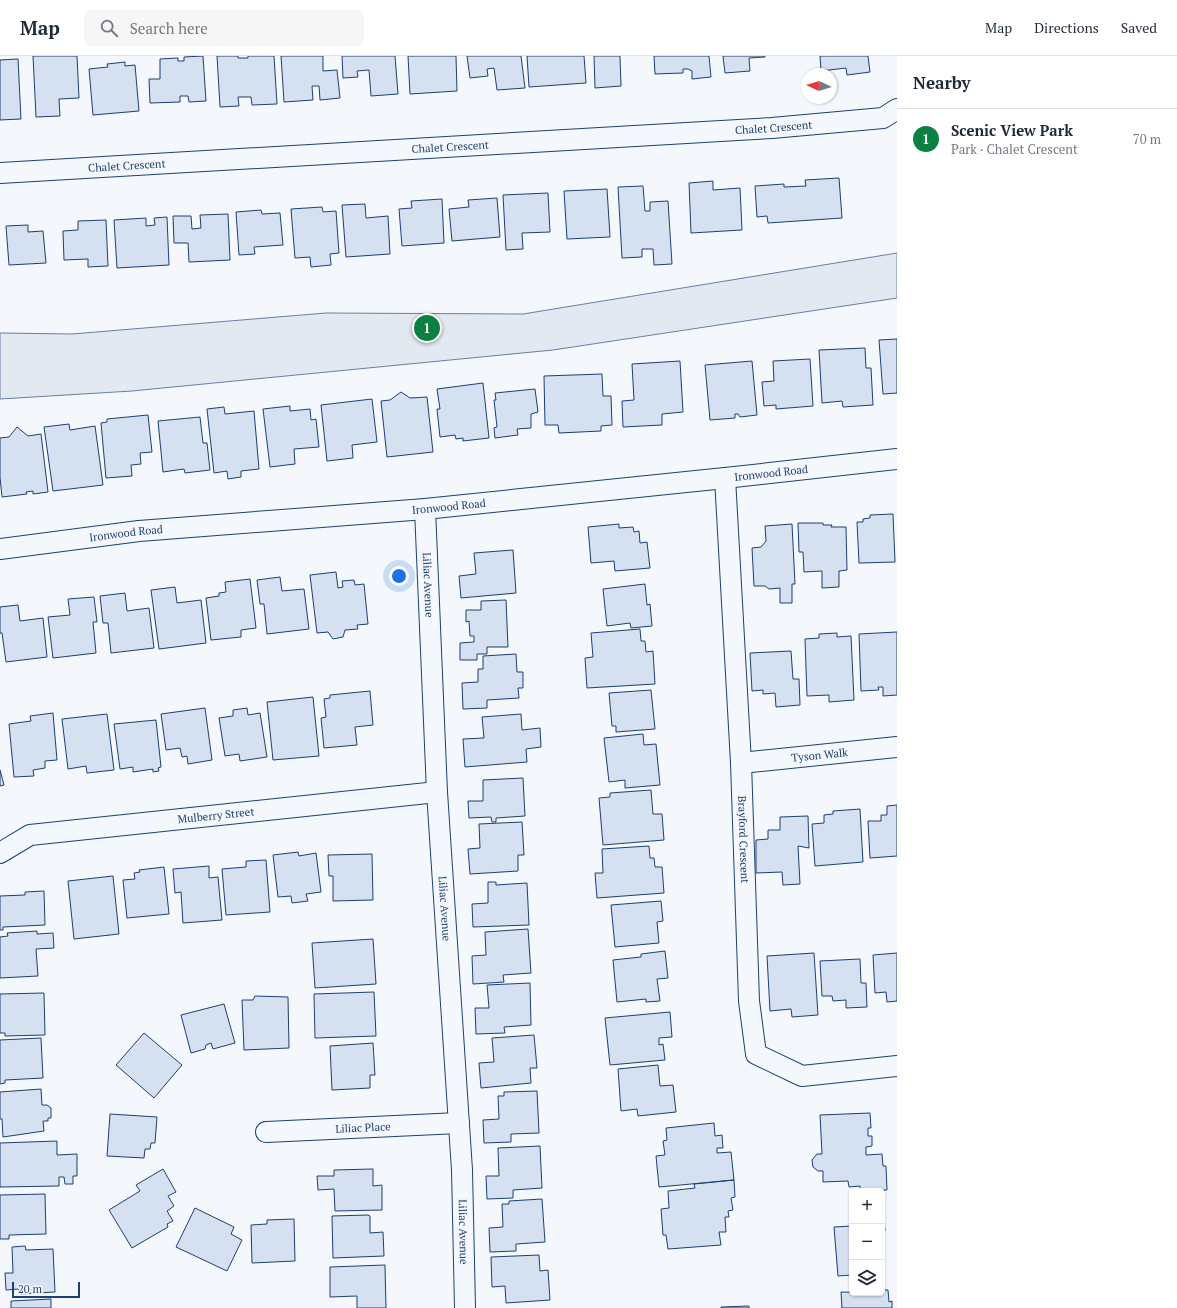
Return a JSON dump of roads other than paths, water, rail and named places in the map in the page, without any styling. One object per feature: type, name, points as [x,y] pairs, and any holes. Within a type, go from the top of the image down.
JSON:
[{"type":"street","name":"Chalet Crescent","points":[[0,173],[772,128],[883,118],[897,109]]},
{"type":"street","name":"Ironwood Road","points":[[0,549],[138,531],[425,509],[897,459]]},
{"type":"street","name":"Brayford Crescent","points":[[725,478],[741,763],[749,1000],[756,1054],[802,1076],[897,1066]]},
{"type":"street","name":"Liliac Avenue","points":[[425,509],[437,792],[462,1170],[465,1308]]},
{"type":"street","name":"Tyson Walk","points":[[741,763],[897,747]]},
{"type":"street","name":"Mulberry Street","points":[[0,853],[30,835],[437,792]]},
{"type":"street","name":"Liliac Place","points":[[266,1132],[459,1123]]},
{"type":"place","name":"Scenic View Park","points":[[427,328]]}]
